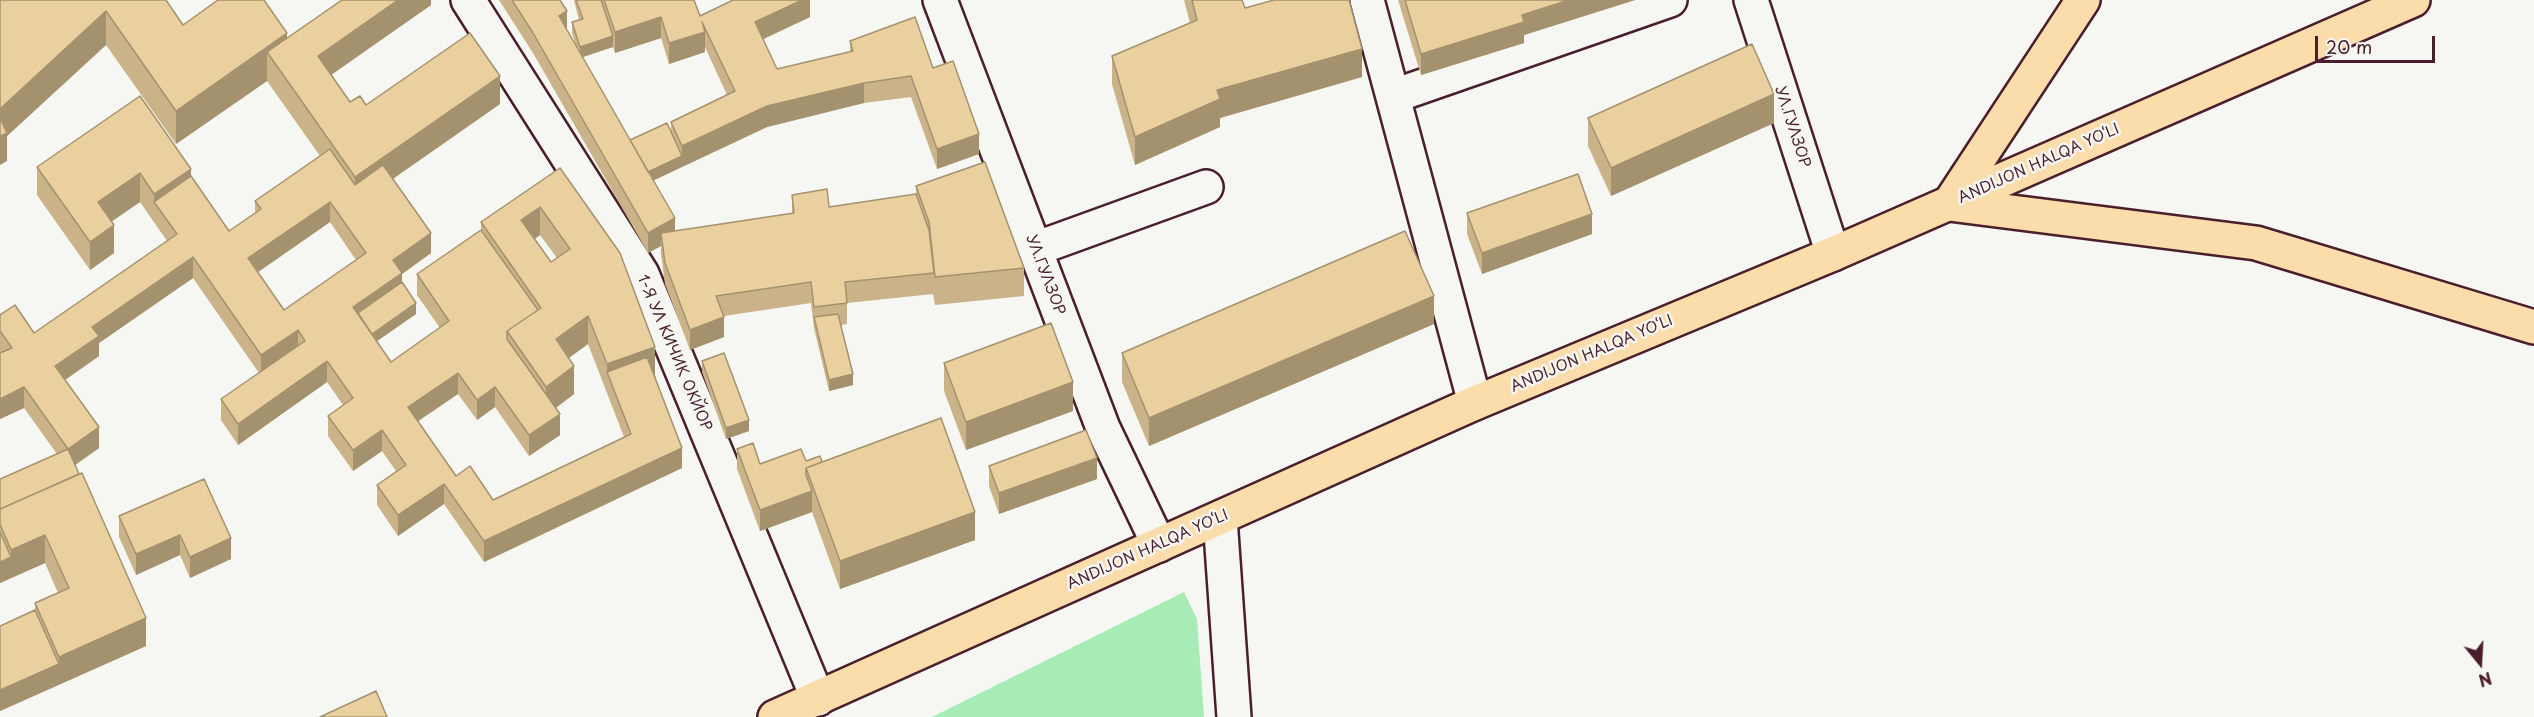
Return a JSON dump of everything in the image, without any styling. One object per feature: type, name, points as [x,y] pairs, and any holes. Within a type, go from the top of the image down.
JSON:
[{"type":"main road","points":[[2083,0],[1949,204],[2256,243],[2534,327]]},
{"type":"main road","name":"ANDIJON HALQA YO‘LI","points":[[775,717],[1475,403],[1833,254],[2413,0]]},
{"type":"street","name":"1-Я УЛ КИЧИК ОКЙОР","points":[[468,0],[642,274],[818,699]]},
{"type":"street","name":"УЛ.ГУЛЗОР","points":[[940,0],[1103,428],[1159,545]]},
{"type":"street","points":[[1367,0],[1475,403]]},
{"type":"street","points":[[1394,96],[1670,0]]},
{"type":"street","name":"УЛ.ГУЛЗОР","points":[[1751,0],[1833,254]]},
{"type":"street","points":[[1035,249],[1206,187]]},
{"type":"street","points":[[1220,518],[1234,717]]},
{"type":"green space","points":[[1184,592],[1197,619],[1204,717],[932,717]]},
{"type":"building","points":[[0,0],[166,0],[183,25],[218,0],[264,0],[287,33],[176,111],[106,11],[0,109]]},
{"type":"building","points":[[342,0],[398,0],[318,56],[350,102],[360,96],[366,105],[470,33],[500,76],[355,177],[267,52]]},
{"type":"building","points":[[512,0],[560,0],[567,11],[559,16],[675,218],[648,233]]},
{"type":"building","points":[[576,0],[601,0],[613,36],[580,47],[572,22],[583,19]]},
{"type":"building","points":[[604,0],[694,0],[700,16],[733,0],[802,0],[755,22],[777,69],[853,51],[850,41],[915,17],[933,68],[953,61],[979,134],[937,149],[911,76],[864,83],[767,106],[682,146],[671,122],[735,91],[702,22],[705,32],[669,43],[661,17],[615,32]]},
{"type":"building","points":[[1192,0],[1242,0],[1245,8],[1274,0],[1349,0],[1362,49],[1217,90],[1220,99],[1135,137],[1112,56],[1197,20]]},
{"type":"building","points":[[1405,0],[1569,0],[1522,15],[1524,22],[1421,54]]},
{"type":"building","points":[[1752,44],[1774,94],[1611,168],[1588,118]]},
{"type":"building","points":[[140,96],[191,169],[154,194],[140,173],[98,202],[114,225],[90,242],[37,167]]},
{"type":"building","points":[[0,118],[7,133],[0,136]]},
{"type":"building","points":[[667,123],[682,156],[648,172],[630,140]]},
{"type":"building","points":[[330,149],[355,185],[383,165],[431,233],[393,260],[402,273],[353,307],[391,362],[449,321],[417,274],[481,230],[538,310],[507,331],[507,339],[560,414],[529,435],[495,387],[477,400],[458,373],[408,407],[456,476],[470,466],[493,500],[631,434],[607,372],[647,357],[682,448],[484,541],[444,484],[398,515],[377,485],[406,465],[382,430],[353,450],[328,416],[353,398],[327,361],[238,424],[221,399],[305,341],[298,330],[261,355],[193,257],[92,327],[99,336],[55,366],[99,427],[68,449],[24,387],[0,399],[0,353],[12,348],[0,331],[0,315],[15,305],[34,333],[177,234],[154,202],[191,176],[229,231],[261,209],[255,201]],"holes":[[[330,202],[366,253],[284,310],[248,258]]]},
{"type":"building","points":[[985,162],[1024,268],[935,277],[929,222],[916,186]]},
{"type":"building","points":[[560,168],[620,253],[655,347],[607,364],[588,316],[556,339],[574,366],[546,387],[507,331],[541,308],[481,222]],"holes":[[[540,207],[570,249],[551,262],[521,220]]]},
{"type":"building","points":[[1578,174],[1592,214],[1482,253],[1467,213]]},
{"type":"building","points":[[827,189],[829,207],[916,194],[929,230],[934,273],[845,282],[847,303],[814,307],[811,282],[716,296],[724,317],[690,330],[665,263],[661,233],[794,213],[792,195]]},
{"type":"building","points":[[1405,231],[1434,296],[1149,418],[1122,353]]},
{"type":"building","points":[[402,282],[416,303],[372,334],[358,313]]},
{"type":"building","points":[[838,314],[853,374],[829,380],[814,317]]},
{"type":"building","points":[[1051,323],[1073,382],[966,422],[944,363]]},
{"type":"building","points":[[724,353],[749,420],[726,428],[702,361]]},
{"type":"building","points":[[941,418],[975,512],[840,561],[806,468]]},
{"type":"building","points":[[1086,430],[1097,458],[999,493],[989,466]]},
{"type":"building","points":[[753,443],[760,464],[801,449],[806,461],[820,456],[822,462],[806,468],[812,491],[760,510],[737,449]]},
{"type":"building","points":[[68,449],[79,474],[0,509],[0,479]]},
{"type":"building","points":[[82,473],[146,618],[59,657],[35,603],[69,588],[45,535],[11,550],[0,524],[0,509]]},
{"type":"building","points":[[204,479],[231,538],[190,557],[180,535],[136,554],[119,516]]},
{"type":"building","points":[[0,532],[11,557],[0,562]]},
{"type":"building","points":[[35,610],[59,664],[0,690],[0,626]]},
{"type":"building","points":[[376,691],[387,717],[320,717]]}]
